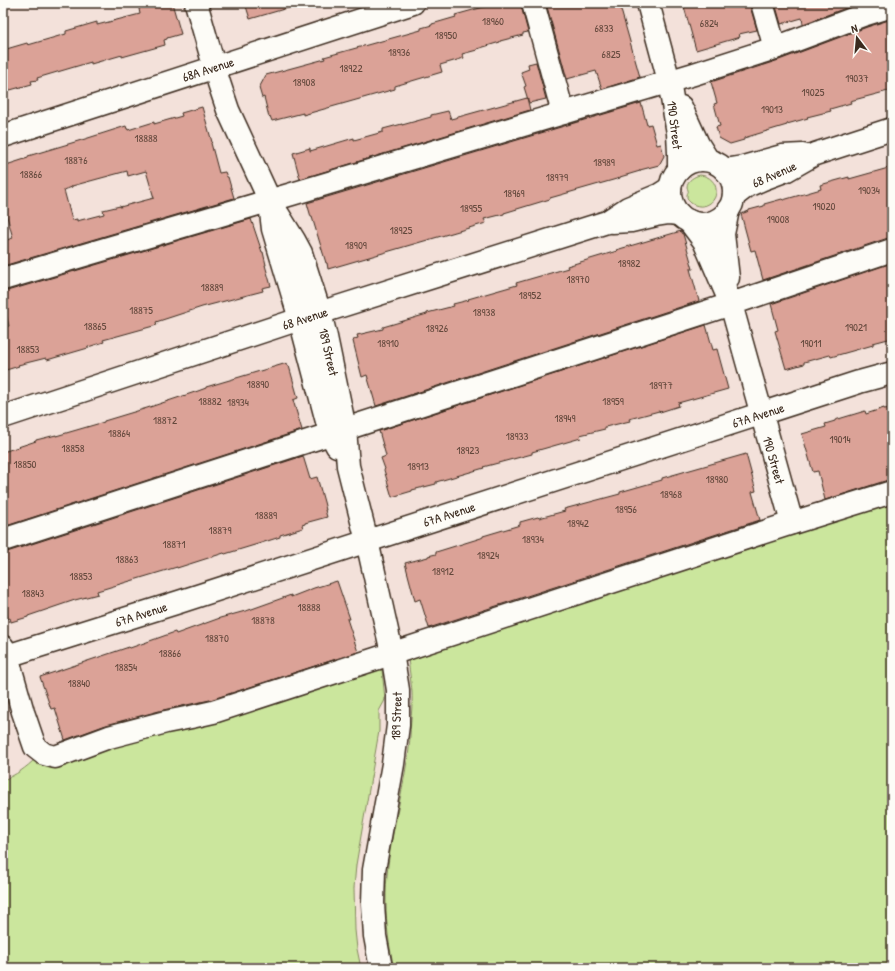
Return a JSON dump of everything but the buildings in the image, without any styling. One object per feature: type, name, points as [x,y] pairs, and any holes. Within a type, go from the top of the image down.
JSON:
[{"type":"street","name":"189 Street","points":[[196,3],[221,91],[228,110],[270,201],[294,240],[300,253],[310,316],[367,541],[392,653],[398,690],[398,725],[393,764],[374,870],[373,903],[375,936],[381,968]]},
{"type":"street","name":"68A Avenue","points":[[3,136],[413,3]]},
{"type":"street","points":[[533,3],[563,113]]},
{"type":"street","name":"190 Street","points":[[648,3],[669,81],[678,133],[679,153],[674,179]]},
{"type":"street","points":[[762,3],[775,48]]},
{"type":"street","points":[[3,279],[270,201],[669,81],[775,48],[863,15],[892,6]]},
{"type":"street","name":"190 Street","points":[[669,81],[698,144],[717,165]]},
{"type":"street","name":"68 Avenue","points":[[731,203],[747,186],[787,170],[815,154],[892,129]]},
{"type":"street","name":"68 Avenue","points":[[717,165],[743,167],[782,156],[815,154]]},
{"type":"street","points":[[700,160],[717,165],[732,180],[734,188],[731,203],[719,219],[712,222],[700,224],[684,217],[672,204],[670,196],[674,179],[685,165],[692,161],[700,160]]},
{"type":"street","name":"68 Avenue","points":[[607,222],[628,208],[659,195],[674,179]]},
{"type":"street","name":"190 Street","points":[[731,203],[723,234],[731,304]]},
{"type":"street","name":"68 Avenue","points":[[3,417],[310,316],[607,222],[631,221],[669,213],[684,217]]},
{"type":"street","name":"190 Street","points":[[684,217],[704,241],[731,304],[792,523]]},
{"type":"street","points":[[3,540],[731,304],[892,250]]},
{"type":"street","name":"67A Avenue","points":[[5,652],[367,541],[859,382],[892,373]]},
{"type":"street","points":[[5,652],[35,747],[44,754],[55,757],[109,737],[166,722],[213,712],[792,523],[892,492]]},
{"type":"green space","points":[[700,175],[712,180],[716,190],[713,200],[709,204],[703,206],[695,205],[687,198],[688,182],[694,177]]},
{"type":"green space","points":[[892,502],[892,968],[723,968],[722,966],[714,968],[394,968],[387,927],[386,884],[390,849],[409,746],[412,688],[408,659],[419,651]]},
{"type":"green space","points":[[367,669],[382,670],[385,699],[379,711],[379,731],[356,865],[354,888],[355,930],[361,968],[3,968],[3,960],[5,960],[3,953],[3,780],[21,771],[36,758]]}]
